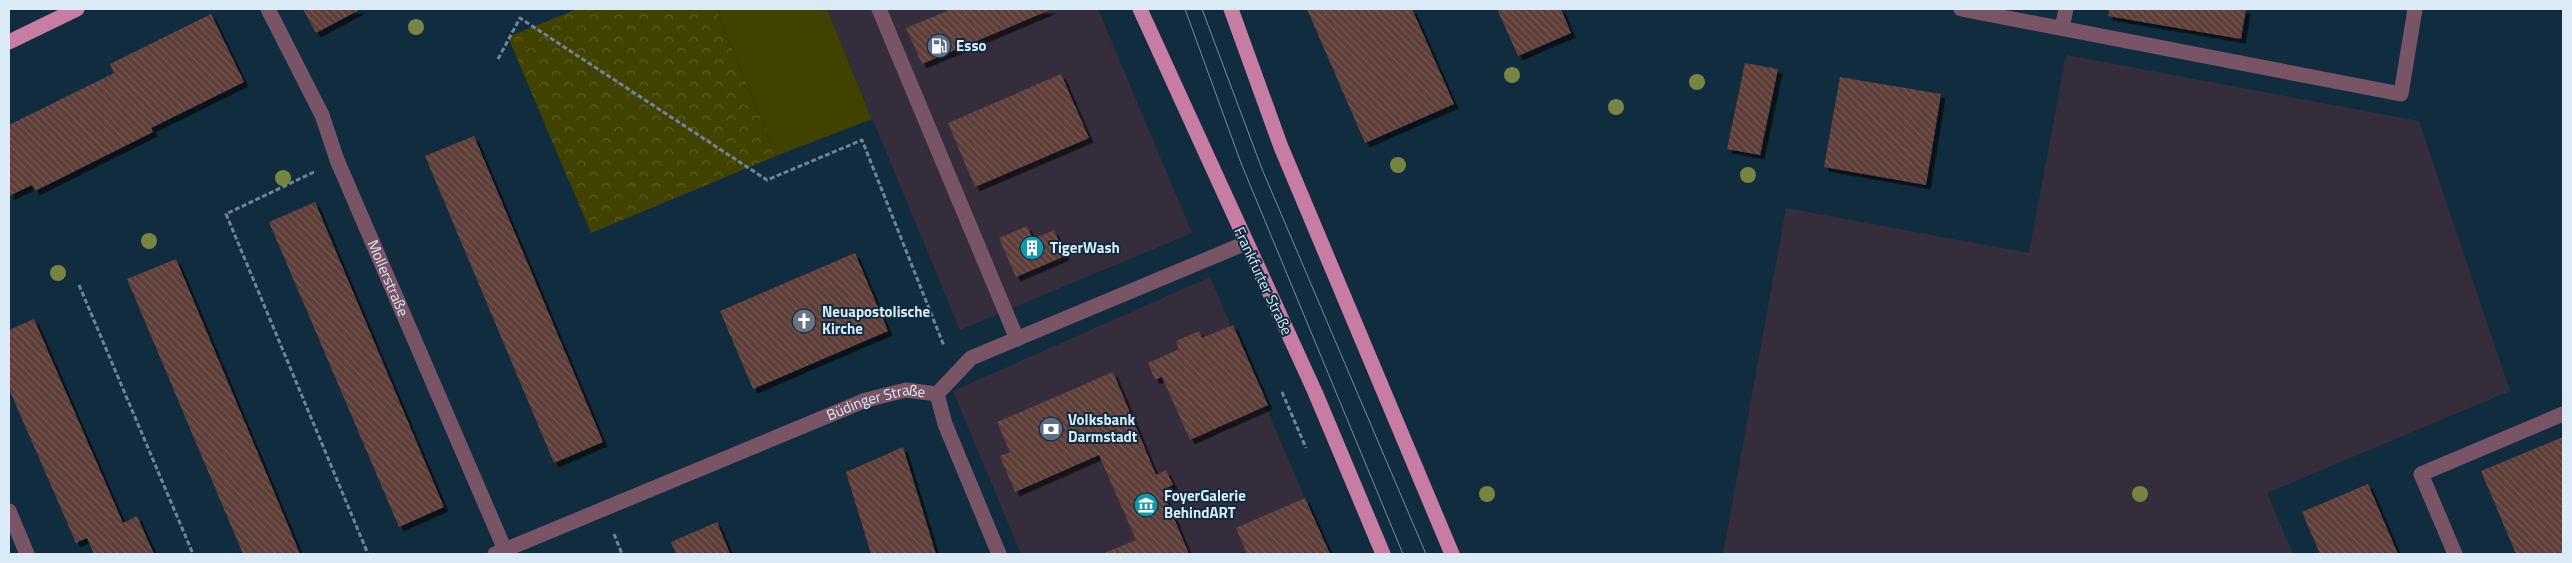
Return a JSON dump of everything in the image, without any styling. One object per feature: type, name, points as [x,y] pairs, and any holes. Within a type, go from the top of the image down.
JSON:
[{"type":"main road","points":[[9,42],[77,9]]},
{"type":"main road","name":"Frankfurter Straße","points":[[1140,9],[1315,392],[1383,554]]},
{"type":"main road","points":[[1231,9],[1281,147],[1452,554]]},
{"type":"street","name":"Mollerstraße","points":[[268,9],[322,115],[337,160],[500,552]]},
{"type":"street","points":[[879,9],[1018,339]]},
{"type":"street","points":[[1961,9],[2401,94],[2414,9]]},
{"type":"street","points":[[2062,28],[2066,9]]},
{"type":"street","name":"Büdinger Straße","points":[[500,552],[866,400],[906,390],[937,394],[970,358],[1246,243]]},
{"type":"street","points":[[937,394],[945,424],[999,554]]},
{"type":"street","points":[[2455,554],[2421,474],[2563,414]]},
{"type":"street","points":[[9,511],[27,554]]},
{"type":"path","points":[[498,60],[520,18],[767,180],[862,140],[956,374]]},
{"type":"path","points":[[337,160],[226,214],[368,554]]},
{"type":"path","points":[[78,285],[193,554]]},
{"type":"path","points":[[1282,390],[1309,454]]},
{"type":"shaded area","points":[[827,9],[1098,9],[1192,233],[960,330]]},
{"type":"shaded area","points":[[2066,55],[2419,121],[2510,391],[2267,493],[2293,554],[1723,554],[1786,208],[2029,253]]},
{"type":"shaded area","points":[[1210,277],[1329,554],[1021,554],[953,391]]},
{"type":"green space","points":[[577,9],[716,9],[776,156],[591,233],[508,37]]},
{"type":"green space","points":[[716,9],[827,9],[872,119],[776,156]]},
{"type":"building","points":[[303,9],[361,9],[316,33]]},
{"type":"building","name":"Esso","points":[[952,9],[1052,9],[922,64],[906,28]]},
{"type":"building","points":[[1307,9],[1412,9],[1454,104],[1365,143]]},
{"type":"building","points":[[1497,9],[1561,9],[1571,33],[1518,56]]},
{"type":"building","points":[[2109,9],[2246,9],[2241,39],[2108,16]]},
{"type":"building","points":[[211,14],[244,82],[151,128],[153,132],[35,191],[32,185],[9,196],[9,125],[114,73],[110,64]]},
{"type":"building","points":[[1745,63],[1778,69],[1760,155],[1727,149]]},
{"type":"building","points":[[1061,74],[1089,138],[975,187],[948,123]]},
{"type":"building","points":[[1840,77],[1941,94],[1926,185],[1824,167]]},
{"type":"building","points":[[474,136],[603,442],[554,463],[425,156]]},
{"type":"building","points":[[315,202],[444,507],[399,527],[269,222]]},
{"type":"building","name":"TigerWash","points":[[1027,226],[1033,239],[1054,230],[1065,256],[1016,277],[999,238]]},
{"type":"building","name":"Neuapostolische Kirche","points":[[855,253],[888,331],[753,389],[720,311]]},
{"type":"building","points":[[176,259],[300,554],[243,554],[127,279]]},
{"type":"building","points":[[34,319],[123,523],[137,516],[154,554],[94,554],[87,538],[76,543],[9,389],[9,330]]},
{"type":"building","points":[[1233,325],[1268,405],[1190,440],[1162,377],[1155,380],[1148,363],[1179,349],[1176,341],[1199,331],[1202,338]]},
{"type":"building","points":[[1113,372],[1156,475],[1166,470],[1173,485],[1162,490],[1189,554],[1102,554],[1136,540],[1099,455],[1015,492],[1000,456],[1010,452],[997,422]]},
{"type":"building","points":[[2563,437],[2563,554],[2516,554],[2481,471]]},
{"type":"building","points":[[903,447],[936,554],[871,554],[846,472]]},
{"type":"building","points":[[2368,484],[2398,554],[2320,554],[2302,512]]},
{"type":"building","points":[[1305,498],[1330,554],[1247,554],[1236,528]]},
{"type":"building","points":[[717,522],[730,554],[676,554],[671,542]]},
{"type":"tram line","points":[[1185,9],[1241,163],[1403,554]]},
{"type":"tram line","points":[[1202,9],[1262,169],[1426,554]]},
{"type":"place","name":"Esso","points":[[939,46]]},
{"type":"place","name":"TigerWash","points":[[1032,248]]},
{"type":"place","name":"Neuapostolische Kirche","points":[[804,321]]},
{"type":"place","name":"Volksbank Darmstadt","points":[[1051,429]]},
{"type":"place","name":"FoyerGalerie BehindART","points":[[1146,505]]}]
